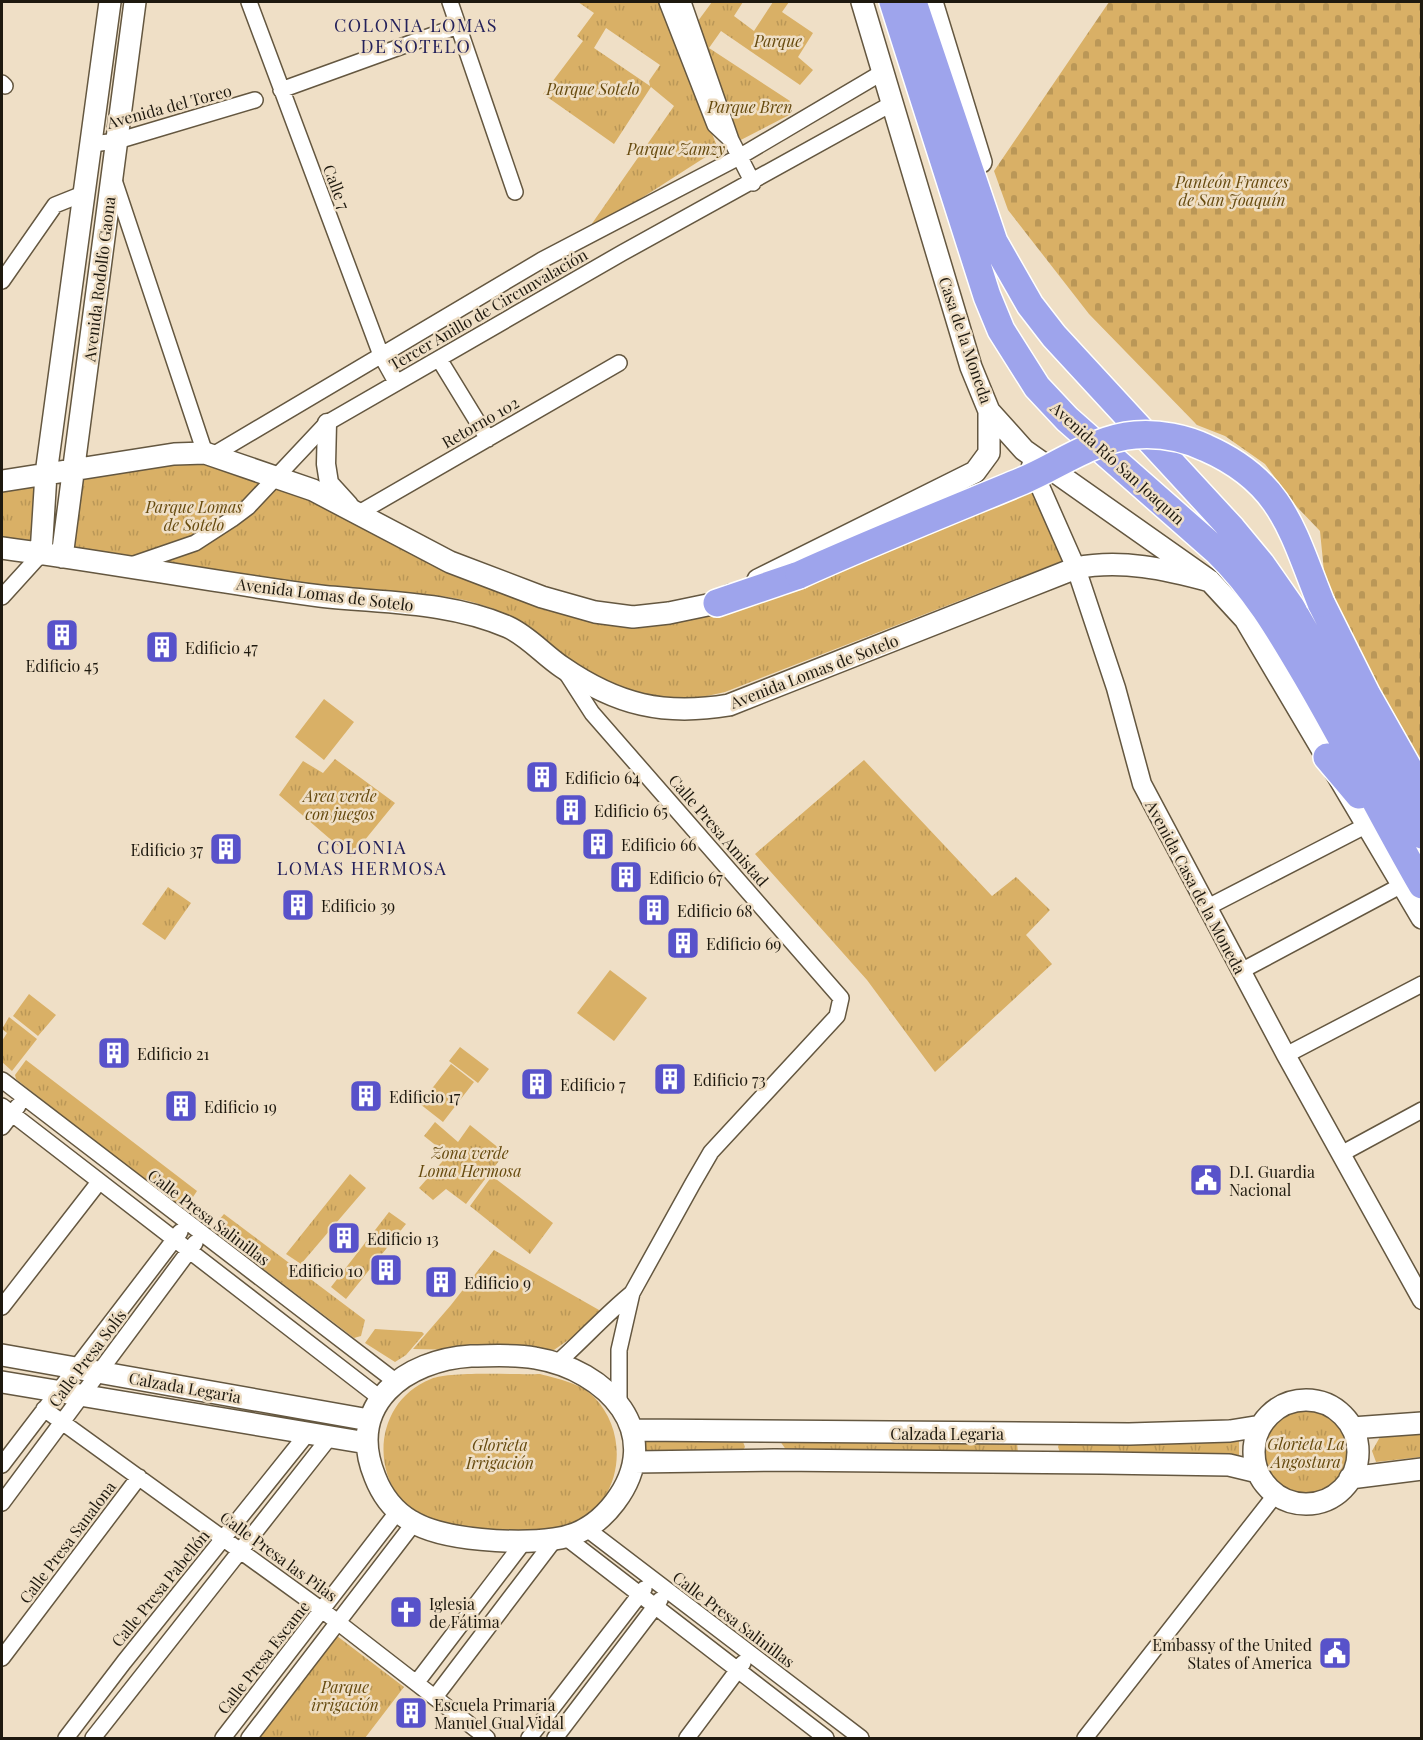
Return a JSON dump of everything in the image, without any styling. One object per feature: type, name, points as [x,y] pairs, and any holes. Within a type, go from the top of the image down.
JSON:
[{"type":"highway","name":"Avenida Río San Joaquín","points":[[893,2],[987,296],[1018,361],[1036,387],[1067,420],[1217,551],[1246,582],[1282,634],[1326,710],[1409,838]]},
{"type":"highway","name":"Avenida Río San Joaquín","points":[[913,2],[994,242],[1030,304],[1084,370],[1232,529],[1261,564],[1291,607],[1409,838],[1412,885]]},
{"type":"highway","points":[[717,603],[799,575],[1030,478],[1106,442],[1135,435],[1168,436],[1196,444],[1221,455],[1253,474],[1273,496],[1289,524],[1321,603],[1367,695],[1422,792]]},
{"type":"highway","points":[[1327,757],[1409,838]]},
{"type":"main road","name":"Avenida Rodolfo Gaona","points":[[52,555],[46,474],[110,2]]},
{"type":"main road","name":"Avenida Rodolfo Gaona","points":[[52,555],[75,470],[135,2]]},
{"type":"main road","name":"Casa de la Moneda","points":[[862,2],[971,367],[989,411],[1024,450],[1210,582]]},
{"type":"main road","points":[[932,2],[975,146],[1030,304]]},
{"type":"main road","points":[[2,481],[174,454],[209,454],[276,475],[357,512],[450,562],[542,597],[595,612],[633,617],[717,603],[781,567],[975,472],[989,453],[989,411]]},
{"type":"main road","name":"Avenida Lomas de Sotelo","points":[[2,548],[121,568],[320,596],[415,604],[465,614],[508,627],[563,668],[616,698],[640,706],[676,710],[729,705],[1076,568],[1119,564],[1169,570],[1210,582]]},
{"type":"main road","name":"Avenida Río San Joaquín","points":[[1210,582],[1245,619],[1367,825],[1412,885],[1422,918]]},
{"type":"main road","name":"Calzada Legaria","points":[[2,1355],[369,1420]]},
{"type":"main road","points":[[512,1356],[535,1358],[556,1364],[588,1377],[619,1403],[633,1430],[634,1462],[617,1499],[608,1512],[587,1528],[559,1538],[456,1536],[406,1517],[378,1485],[367,1443],[369,1420],[380,1398],[395,1381],[421,1366],[456,1357],[512,1356]]},
{"type":"main road","name":"Calzada Legaria","points":[[2,1382],[367,1443]]},
{"type":"main road","points":[[1307,1400],[1331,1407],[1343,1416],[1352,1428],[1358,1451],[1350,1478],[1334,1495],[1317,1503],[1293,1502],[1276,1494],[1258,1472],[1254,1448],[1261,1426],[1278,1408],[1292,1402],[1307,1400]]},
{"type":"main road","points":[[1352,1428],[1422,1423]]},
{"type":"main road","name":"Calzada Legaria","points":[[633,1430],[1185,1433],[1230,1431],[1261,1426]]},
{"type":"main road","points":[[770,1432],[774,1460]]},
{"type":"main road","points":[[1039,1464],[1041,1433]]},
{"type":"main road","name":"Calzada Legaria","points":[[634,1462],[774,1460],[1230,1466],[1258,1472]]},
{"type":"main road","points":[[1350,1478],[1422,1469]]},
{"type":"street","name":"Calle 7","points":[[249,2],[381,355],[396,382]]},
{"type":"street","points":[[450,2],[515,192]]},
{"type":"street","points":[[667,2],[715,125],[731,140]]},
{"type":"street","points":[[683,2],[731,140],[753,183]]},
{"type":"street","points":[[281,90],[458,26]]},
{"type":"street","name":"Tercer Anillo de Circunvalación","points":[[209,454],[542,260],[739,157],[883,72]]},
{"type":"street","name":"Avenida del Toreo","points":[[92,144],[117,141],[255,100]]},
{"type":"street","name":"Tercer Anillo de Circunvalación","points":[[121,568],[195,543],[248,507],[327,423],[622,254],[893,103]]},
{"type":"street","points":[[112,176],[209,454]]},
{"type":"street","points":[[2,281],[55,205],[85,193]]},
{"type":"street","points":[[439,359],[488,439]]},
{"type":"street","name":"Retorno 102","points":[[357,512],[619,363]]},
{"type":"street","points":[[327,423],[326,464],[329,483],[357,512]]},
{"type":"street","name":"Avenida Casa de la Moneda","points":[[1024,450],[1076,568],[1116,688],[1142,784],[1206,908],[1422,1300]]},
{"type":"street","points":[[2,597],[52,555]]},
{"type":"street","name":"Calle Presa Amistad","points":[[563,668],[592,713],[841,998],[837,1016],[711,1152],[632,1293]]},
{"type":"street","points":[[1206,908],[1367,825]]},
{"type":"street","points":[[1241,970],[1412,885]]},
{"type":"street","points":[[1286,1055],[1422,984]]},
{"type":"street","name":"Calle Presa Salinillas","points":[[2,1080],[395,1381]]},
{"type":"street","points":[[2,1127],[7,1110],[24,1097]]},
{"type":"street","points":[[7,1110],[380,1398]]},
{"type":"street","points":[[1341,1154],[1422,1110]]},
{"type":"street","points":[[2,1307],[99,1182]]},
{"type":"street","name":"Calle Presa Solís","points":[[2,1465],[186,1223]]},
{"type":"street","name":"Calle Presa Solís","points":[[2,1503],[201,1234]]},
{"type":"street","points":[[556,1364],[584,1339],[602,1317],[632,1293]]},
{"type":"street","points":[[619,1403],[619,1350],[632,1293]]},
{"type":"street","name":"Calle Presa las Pilas","points":[[44,1409],[322,1610],[487,1738]]},
{"type":"street","name":"Calle Presa Pabellón","points":[[66,1738],[307,1434]]},
{"type":"street","points":[[93,1738],[329,1438]]},
{"type":"street","name":"Calle Presa Sanalona","points":[[2,1658],[139,1477]]},
{"type":"street","points":[[1085,1738],[1276,1494]]},
{"type":"street","points":[[249,1738],[337,1622],[406,1517]]},
{"type":"street","name":"Calle Presa Escame","points":[[223,1738],[322,1610],[406,1517]]},
{"type":"street","name":"Calle Presa Salinillas","points":[[587,1528],[667,1592],[861,1738]]},
{"type":"street","points":[[435,1697],[559,1538],[738,1671],[808,1733],[826,1738],[839,1722]]},
{"type":"street","points":[[417,1682],[526,1539]]},
{"type":"street","points":[[529,1738],[652,1579]]},
{"type":"street","points":[[555,1738],[667,1592]]},
{"type":"street","points":[[687,1738],[750,1654]]},
{"type":"street","points":[[808,1733],[825,1710]]},
{"type":"green space","points":[[578,2],[661,2],[718,149],[584,235],[674,106],[651,87],[614,144],[543,94],[583,41],[577,36],[594,13]],"holes":[[[606,28],[660,65],[649,81],[650,86],[594,48]]]},
{"type":"green space","points":[[712,2],[743,2],[734,16],[754,31],[773,2],[789,2],[782,12],[813,33],[798,57],[813,70],[800,85],[721,31],[709,48],[790,101],[793,113],[735,143],[695,25]]},
{"type":"green space","name":"Panteón Frances de San Joaquín","points":[[1109,2],[1421,2],[1421,770],[1351,639],[1325,582],[1320,531],[1297,507],[1265,464],[1225,436],[1197,425],[1089,314],[1008,210],[994,171]]},
{"type":"green space","name":"Parque Lomas de Sotelo","points":[[188,459],[267,478],[623,623],[1032,485],[1062,561],[725,692],[678,701],[649,702],[629,697],[608,687],[510,618],[473,602],[418,594],[308,586],[65,553],[74,476]]},
{"type":"green space","points":[[35,483],[34,548],[2,544],[2,488]]},
{"type":"green space","points":[[324,699],[354,722],[324,760],[295,737]]},
{"type":"green space","name":"Area verde con juegos","points":[[335,759],[395,803],[351,857],[279,795],[303,761],[323,773]]},
{"type":"green space","points":[[864,760],[992,896],[1016,877],[1050,910],[1026,935],[1052,964],[935,1072],[867,980],[755,854]]},
{"type":"green space","points":[[168,887],[191,903],[165,940],[142,924]]},
{"type":"green space","points":[[610,970],[647,998],[614,1041],[577,1013]]},
{"type":"green space","points":[[29,994],[56,1015],[38,1036],[13,1016]]},
{"type":"green space","points":[[9,1017],[37,1039],[12,1071],[2,1062],[2,1041],[7,1033],[2,1029]]},
{"type":"green space","points":[[460,1047],[489,1069],[478,1083],[449,1061]]},
{"type":"green space","points":[[26,1060],[197,1191],[183,1212],[16,1079],[15,1075]]},
{"type":"green space","points":[[451,1064],[474,1082],[443,1122],[420,1104]]},
{"type":"green space","name":"Zona verde Loma Hermosa","points":[[435,1122],[458,1142],[470,1125],[505,1153],[466,1204],[446,1189],[433,1200],[419,1188],[448,1155],[424,1136]]},
{"type":"green space","points":[[350,1174],[366,1188],[301,1264],[286,1254]]},
{"type":"green space","points":[[492,1176],[553,1223],[530,1254],[470,1206]]},
{"type":"green space","points":[[389,1212],[406,1224],[346,1299],[331,1287]]},
{"type":"green space","points":[[224,1214],[365,1320],[361,1336],[354,1338],[215,1232],[212,1228]]},
{"type":"green space","points":[[494,1250],[606,1314],[551,1352],[413,1349]]},
{"type":"green space","points":[[375,1329],[424,1334],[406,1355],[395,1362],[365,1343]]},
{"type":"green space","name":"Glorieta Irrigación","points":[[540,1374],[583,1388],[594,1397],[606,1413],[614,1432],[617,1451],[615,1471],[609,1489],[599,1505],[584,1518],[565,1527],[537,1532],[521,1532],[443,1523],[419,1514],[401,1499],[389,1479],[384,1456],[385,1433],[394,1411],[409,1392],[431,1379],[453,1375]]},
{"type":"green space","name":"Glorieta La Angostura","points":[[1298,1411],[1314,1411],[1329,1417],[1341,1429],[1347,1444],[1347,1460],[1341,1475],[1329,1487],[1314,1493],[1298,1493],[1283,1487],[1271,1475],[1265,1460],[1265,1444],[1271,1429],[1283,1417]]},
{"type":"green space","points":[[1421,1433],[1421,1457],[1376,1462],[1372,1451],[1380,1437]]},
{"type":"green space","points":[[645,1434],[740,1434],[745,1447],[740,1454],[643,1456]]},
{"type":"green space","points":[[775,1434],[1017,1442],[1018,1453],[789,1454]]},
{"type":"green space","points":[[1062,1435],[1239,1440],[1239,1464],[1061,1455],[1058,1447]]},
{"type":"green space","name":"Parque irrigación","points":[[337,1636],[404,1687],[365,1738],[259,1738]]},
{"type":"place","name":"Edificio 45","points":[[62,635]]},
{"type":"place","name":"Edificio 47","points":[[162,647]]},
{"type":"place","name":"Edificio 64","points":[[542,777]]},
{"type":"place","name":"Edificio 65","points":[[571,810]]},
{"type":"place","name":"Edificio 66","points":[[598,844]]},
{"type":"place","name":"Edificio 37","points":[[226,849]]},
{"type":"place","name":"Edificio 67","points":[[626,877]]},
{"type":"place","name":"Edificio 39","points":[[298,905]]},
{"type":"place","name":"Edificio 68","points":[[654,910]]},
{"type":"place","name":"Edificio 69","points":[[683,943]]},
{"type":"place","name":"Edificio 21","points":[[114,1053]]},
{"type":"place","name":"Edificio 73","points":[[670,1079]]},
{"type":"place","name":"Edificio 7","points":[[537,1084]]},
{"type":"place","name":"Edificio 17","points":[[366,1096]]},
{"type":"place","name":"Edificio 19","points":[[181,1106]]},
{"type":"place","name":"D.I. Guardia Nacional","points":[[1206,1180]]},
{"type":"place","name":"Edificio 13","points":[[344,1238]]},
{"type":"place","name":"Edificio 10","points":[[386,1270]]},
{"type":"place","name":"Edificio 9","points":[[441,1282]]},
{"type":"place","name":"Iglesia de Fátima","points":[[406,1612]]},
{"type":"place","name":"Embassy of the United States of America","points":[[1335,1653]]},
{"type":"place","name":"Escuela Primaria Manuel Gual Vidal","points":[[411,1713]]},
{"type":"district","name":"COLONIA LOMAS DE SOTELO","points":[[416,36]]},
{"type":"district","name":"COLONIA LOMAS HERMOSA","points":[[362,857]]},
{"type":"park label","name":"Parque","points":[[778,40]]},
{"type":"park label","name":"Parque Sotelo","points":[[593,88]]},
{"type":"park label","name":"Parque Bren","points":[[750,106]]},
{"type":"park label","name":"Parque Zamzy","points":[[676,148]]}]
